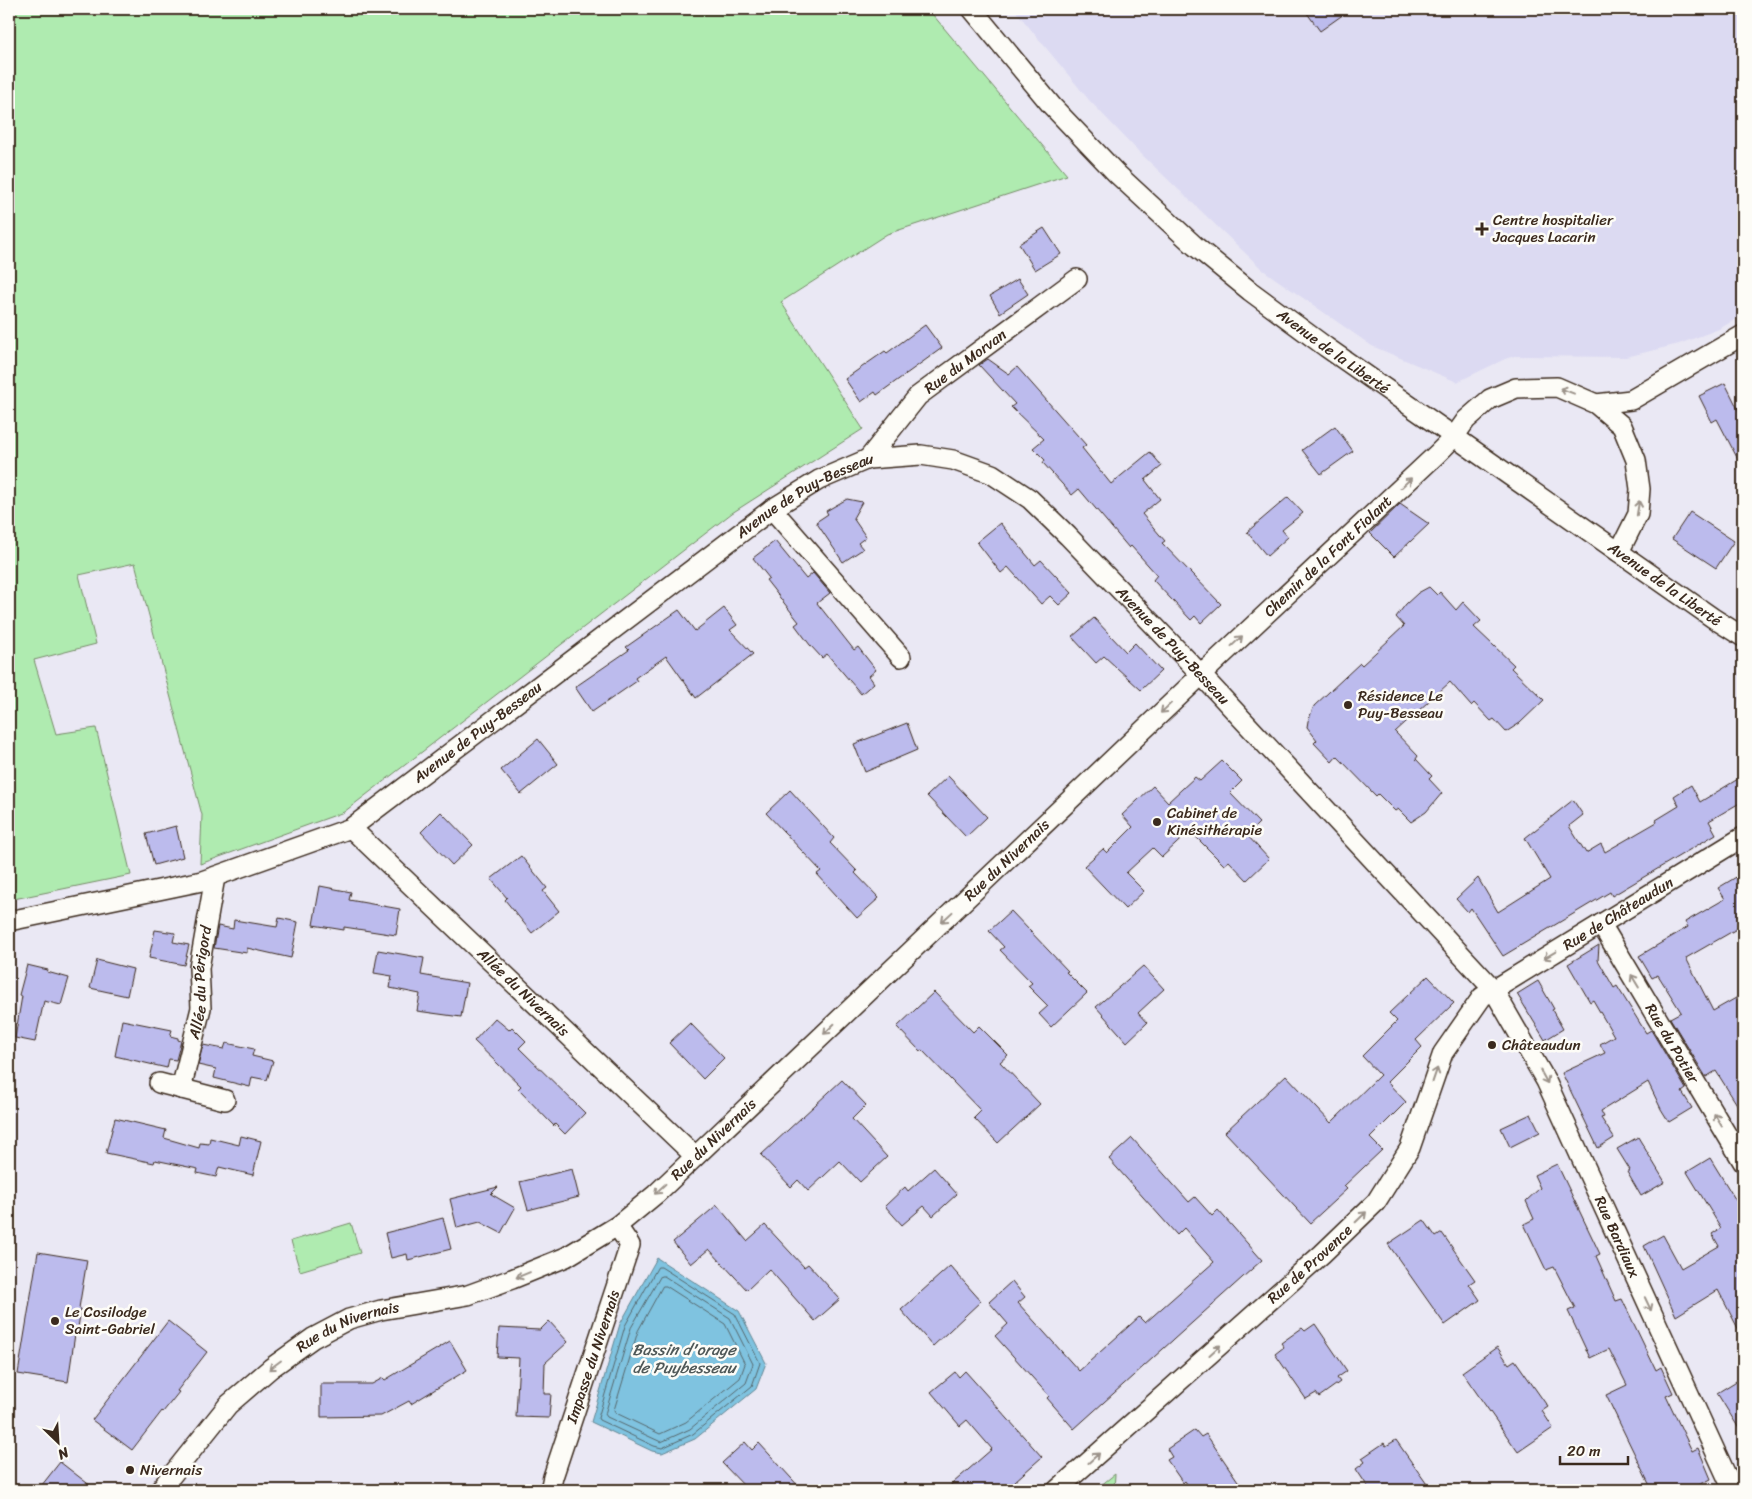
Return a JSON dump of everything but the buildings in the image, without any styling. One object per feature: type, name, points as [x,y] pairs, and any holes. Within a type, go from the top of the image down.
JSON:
[{"type":"street","name":"Avenue de la Liberté","points":[[972,9],[1052,106],[1116,174],[1195,246],[1250,291],[1454,437],[1743,637]]},
{"type":"street","name":"Rue du Morvan","points":[[868,459],[918,396],[1077,280]]},
{"type":"street","points":[[1596,404],[1631,400],[1743,335]]},
{"type":"street","name":"Chemin de la Font Fiolant","points":[[1201,675],[1454,437],[1466,420],[1490,400],[1516,388],[1557,387],[1596,404]]},
{"type":"street","points":[[1622,426],[1631,400]]},
{"type":"street","points":[[1596,404],[1622,426],[1636,460],[1640,489],[1638,514],[1618,552]]},
{"type":"street","name":"Avenue de Puy-Besseau","points":[[9,921],[194,883],[351,828],[772,509],[819,480],[868,459],[921,456],[954,460],[992,474],[1030,499],[1201,675],[1493,989]]},
{"type":"street","points":[[772,509],[901,657]]},
{"type":"street","name":"Rue du Nivernais","points":[[160,1490],[228,1405],[271,1368],[313,1338],[349,1319],[381,1310],[468,1294],[512,1279],[566,1257],[617,1226],[656,1194],[1201,675]]},
{"type":"street","name":"Allée du Nivernais","points":[[351,828],[695,1156]]},
{"type":"street","name":"Rue de Châteaudun","points":[[1493,989],[1743,838]]},
{"type":"street","name":"Allée du Périgord","points":[[181,1089],[201,1008],[199,968],[215,877]]},
{"type":"street","name":"Rue du Potier","points":[[1601,924],[1743,1162]]},
{"type":"street","name":"Rue de Provence","points":[[1057,1490],[1322,1254],[1376,1202],[1410,1148],[1443,1053],[1482,997],[1493,989]]},
{"type":"street","name":"Rue Bardiaux","points":[[1493,989],[1546,1081],[1733,1490]]},
{"type":"street","points":[[159,1083],[225,1100]]},
{"type":"street","name":"Impasse du Nivernais","points":[[550,1490],[630,1245],[617,1226]]},
{"type":"shaded area","name":"Centre hospitalier Jacques Lacarin","points":[[1014,9],[1743,9],[1743,315],[1719,329],[1679,344],[1626,357],[1514,356],[1457,382],[1372,346],[1263,270],[1138,151],[1089,100]]},
{"type":"green space","points":[[9,9],[928,9],[1067,175],[887,234],[781,302],[863,429],[732,513],[344,812],[200,864],[202,815],[135,563],[79,575],[96,644],[34,660],[56,734],[96,728],[131,875],[9,900]]},
{"type":"green space","points":[[351,1223],[360,1253],[300,1271],[291,1241]]},
{"type":"green space","points":[[1115,1474],[1114,1490],[1095,1490]]},
{"type":"water","name":"Bassin d'orage de Puybesseau","points":[[657,1258],[739,1311],[766,1363],[756,1389],[695,1439],[662,1453],[652,1451],[591,1422],[620,1324]]},
{"type":"place","name":"Centre hospitalier Jacques Lacarin","points":[[1482,229]]},
{"type":"place","name":"Résidence Le Puy-Besseau","points":[[1348,705]]},
{"type":"place","name":"Cabinet de Kinésithérapie","points":[[1157,822]]},
{"type":"place","name":"Châteaudun","points":[[1492,1045]]},
{"type":"place","name":"Le Cosilodge Saint-Gabriel","points":[[55,1321]]},
{"type":"place","name":"Nivernais","points":[[130,1470]]}]
